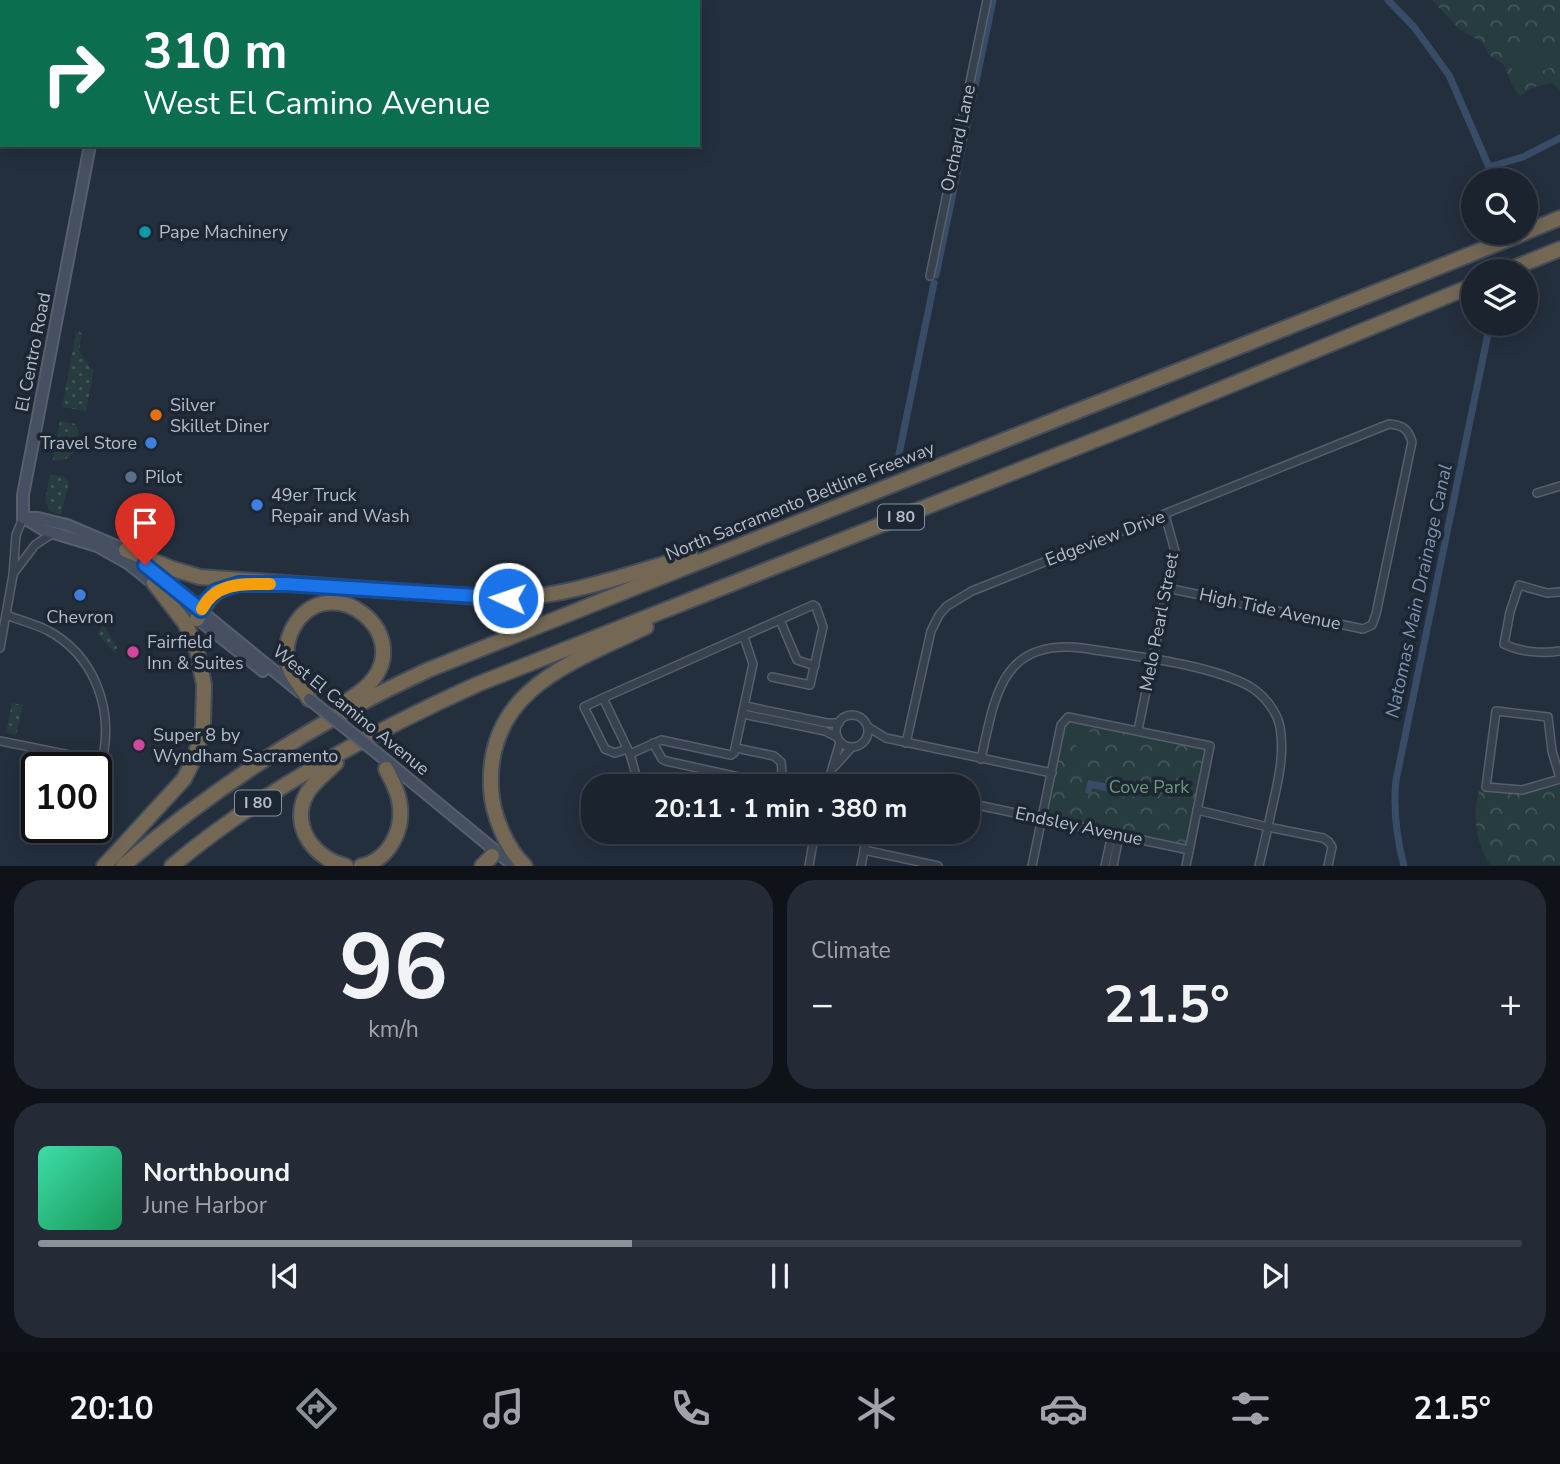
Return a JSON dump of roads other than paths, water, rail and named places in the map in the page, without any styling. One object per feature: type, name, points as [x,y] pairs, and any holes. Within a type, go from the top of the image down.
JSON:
[{"type":"highway","name":"North Sacramento Beltline Freeway","points":[[1538,227],[1560,218]]},
{"type":"highway","name":"North Sacramento Beltline Freeway","points":[[124,866],[209,796],[307,731],[428,670],[1492,245]]},
{"type":"highway","points":[[1538,259],[1560,250]]},
{"type":"highway","points":[[1538,262],[1560,255]]},
{"type":"highway","name":"I 80","points":[[172,866],[246,811],[287,785],[410,716],[478,684],[1141,422],[1461,290]]},
{"type":"highway","points":[[126,550],[200,577],[493,598],[528,598],[573,590],[773,532]]},
{"type":"highway","points":[[525,866],[496,815],[491,784],[497,743],[517,704],[540,681],[562,668],[760,573]]},
{"type":"highway","points":[[103,866],[184,779],[195,757],[203,726],[204,685],[197,650],[185,623],[154,583]]},
{"type":"highway","points":[[199,615],[206,601],[216,591],[230,586],[285,584]]},
{"type":"highway","points":[[307,702],[289,667],[286,651],[289,634],[298,619],[311,608],[327,603],[344,603],[360,610],[373,621],[381,636],[383,653],[379,670],[370,684],[307,731]]},
{"type":"highway","points":[[346,866],[330,861],[315,849],[304,831],[301,817],[303,803],[310,790],[350,749]]},
{"type":"highway","points":[[361,866],[374,862],[388,849],[400,822],[399,799],[386,769]]},
{"type":"main road","name":"El Centro Road","points":[[23,518],[23,495],[90,147]]},
{"type":"main road","name":"West El Camino Avenue","points":[[23,518],[44,530],[97,546],[129,564],[199,615]]},
{"type":"main road","name":"West El Camino Avenue","points":[[23,518],[38,518],[67,525],[126,550],[199,615],[374,756],[493,860]]},
{"type":"main road","name":"West El Camino Avenue","points":[[374,756],[493,860],[514,866]]},
{"type":"street","name":"Orchard Lane","points":[[930,276],[987,0]]},
{"type":"street","name":"Edgeview Drive","points":[[906,743],[931,631],[947,606],[982,586],[1388,424],[1401,425],[1409,432],[1412,442],[1372,625]]},
{"type":"street","points":[[1537,493],[1560,486]]},
{"type":"street","name":"Melo Pearl Street","points":[[1138,730],[1175,551],[1164,515]]},
{"type":"street","name":"El Centro Road","points":[[0,648],[13,575],[16,535],[23,518]]},
{"type":"street","points":[[13,575],[34,545],[54,533]]},
{"type":"street","points":[[1560,592],[1536,591],[1519,585],[1504,644],[1542,652],[1560,651]]},
{"type":"street","name":"High Tide Avenue","points":[[1167,588],[1363,629],[1372,625]]},
{"type":"street","points":[[741,637],[745,640],[753,664],[736,748],[731,754],[661,740],[629,751],[615,753],[605,749],[584,707],[603,698],[813,605],[823,627],[810,685],[772,677]]},
{"type":"street","points":[[0,741],[94,761],[103,757],[106,739],[101,695],[97,683],[81,659],[66,643],[49,631],[6,615]]},
{"type":"street","points":[[780,620],[797,660],[814,666]]},
{"type":"street","points":[[981,759],[995,697],[1012,668],[1033,652],[1060,645],[1224,675],[1251,687],[1268,702],[1279,724],[1282,748],[1259,866]]},
{"type":"street","points":[[603,698],[638,774]]},
{"type":"street","points":[[744,710],[839,723]]},
{"type":"street","points":[[744,710],[825,731],[851,748]]},
{"type":"street","points":[[1548,717],[1552,751],[1560,779],[1522,790],[1486,787],[1496,711],[1560,716]]},
{"type":"street","points":[[832,774],[839,740],[836,728],[847,716],[858,716],[868,727],[886,738],[1052,773]]},
{"type":"street","points":[[1032,866],[1061,724],[1068,717],[1210,747],[1186,866]]},
{"type":"street","points":[[864,742],[868,727]]},
{"type":"street","points":[[833,770],[851,748],[864,742],[886,738]]},
{"type":"street","points":[[653,743],[662,760],[771,784],[779,779],[781,762],[774,756],[736,748]]},
{"type":"street","name":"Endsley Avenue","points":[[980,805],[1189,850]]},
{"type":"street","points":[[1197,810],[1323,838],[1332,848],[1328,866]]},
{"type":"street","points":[[1105,866],[1116,835]]},
{"type":"street","points":[[1113,866],[1116,835]]},
{"type":"street","points":[[809,866],[813,844]]},
{"type":"street","points":[[861,866],[865,844]]},
{"type":"street","points":[[864,850],[938,866]]},
{"type":"water","points":[[1088,780],[1110,784],[1109,792],[1092,788],[1091,794],[1085,793]]},
{"type":"waterway","points":[[936,275],[993,0]]},
{"type":"waterway","points":[[1388,0],[1414,27],[1449,75],[1489,168]]},
{"type":"waterway","points":[[1489,167],[1523,157],[1560,138]]},
{"type":"waterway","points":[[899,454],[934,283]]},
{"type":"waterway","name":"Natomas Main Drainage Canal","points":[[1404,866],[1396,823],[1396,780],[1488,336]]},
{"type":"place","name":"Pape Machinery","points":[[145,232]]},
{"type":"place","name":"Silver Skillet Diner","points":[[156,415]]},
{"type":"place","name":"Travel Store","points":[[151,443]]},
{"type":"place","name":"Pilot","points":[[131,477]]},
{"type":"place","name":"49er Truck Repair and Wash","points":[[257,505]]},
{"type":"place","name":"Chevron","points":[[80,595]]},
{"type":"place","name":"Fairfield Inn & Suites","points":[[133,652]]},
{"type":"place","name":"Super 8 by Wyndham Sacramento","points":[[139,745]]},
{"type":"park label","name":"Cove Park","points":[[1149,787]]}]
